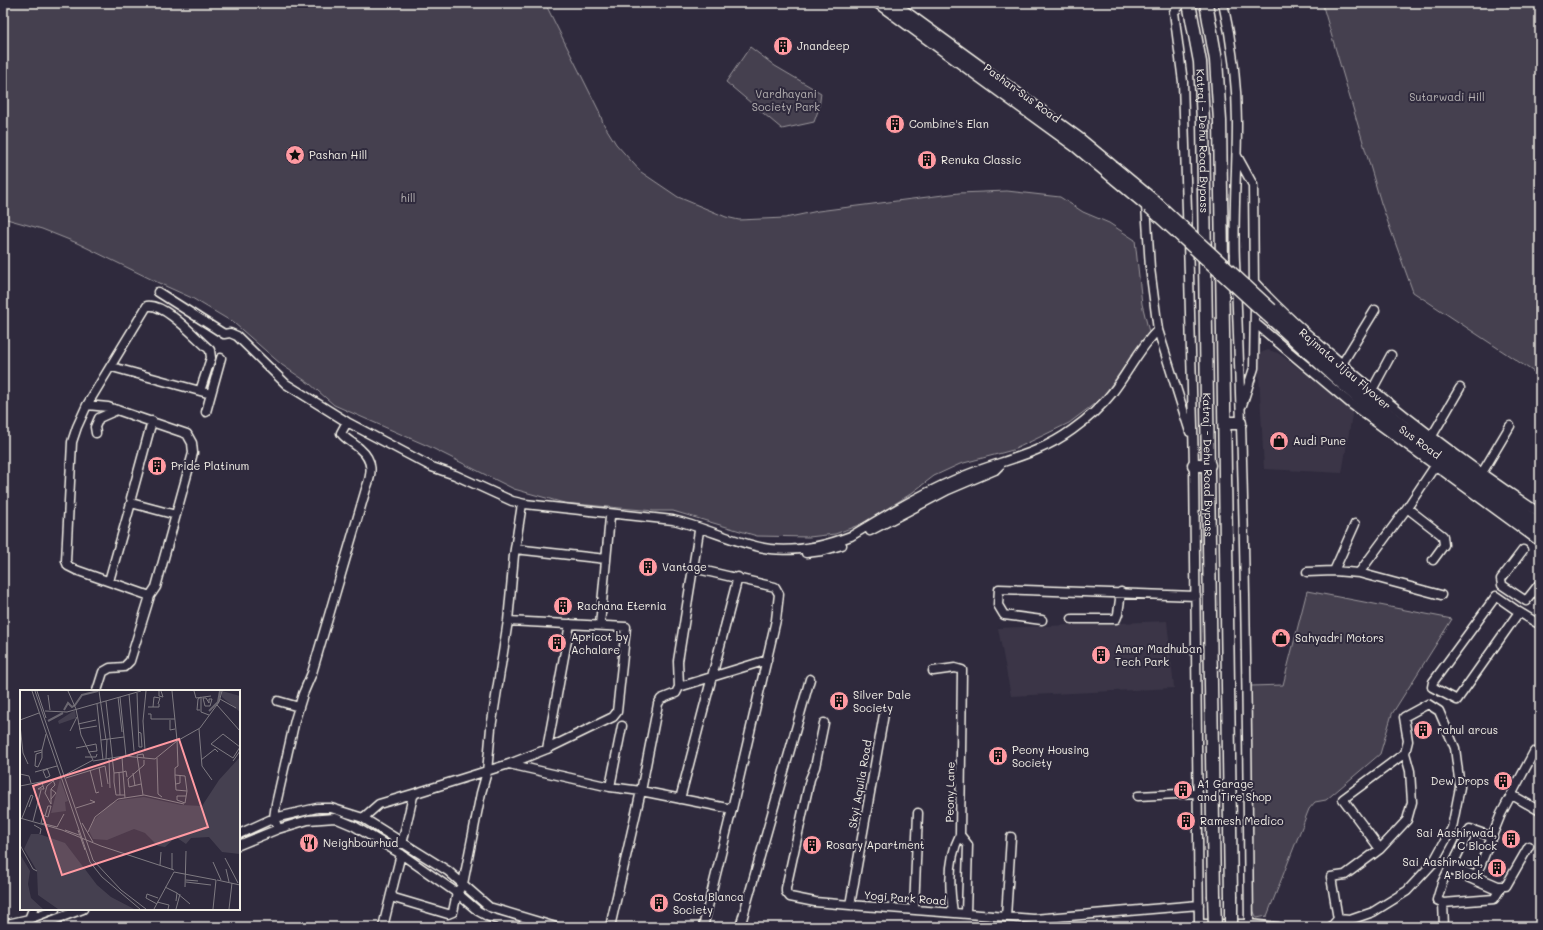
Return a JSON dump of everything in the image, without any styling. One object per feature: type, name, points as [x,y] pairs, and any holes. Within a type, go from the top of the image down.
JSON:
[{"type":"highway","name":"Katraj - Dehu Road Bypass","points":[[1189,3],[1200,62],[1203,121],[1215,927]]},
{"type":"highway","name":"Katraj - Dehu Road Bypass","points":[[1206,3],[1214,42],[1218,87],[1225,423],[1231,927]]},
{"type":"highway","points":[[1225,423],[1240,417]]},
{"type":"highway","points":[[1194,465],[1209,465]]},
{"type":"main road","name":"Pashan-Sus Road","points":[[878,3],[1076,147],[1149,204]]},
{"type":"main road","name":"Pashan-Sus Road","points":[[893,3],[1079,138],[1149,204]]},
{"type":"main road","name":"Rajmata Jijau Flyover","points":[[1149,204],[1357,387],[1403,425],[1540,524]]},
{"type":"main road","name":"Rajmata Jijau Flyover","points":[[1273,312],[1356,397],[1395,428],[1540,533]]},
{"type":"street","points":[[1182,3],[1174,12],[1183,90],[1192,439],[1194,465],[1199,926],[1249,925],[1278,927]]},
{"type":"street","points":[[1223,3],[1231,39],[1237,120],[1234,260],[1238,308],[1249,925]]},
{"type":"street","points":[[1236,154],[1252,185],[1255,323],[1254,368],[1240,417]]},
{"type":"street","points":[[1149,204],[1146,225],[1158,330],[1182,411],[1192,439]]},
{"type":"street","points":[[1254,282],[1273,312]]},
{"type":"street","points":[[158,292],[224,334],[230,332],[237,336],[286,384],[347,422],[432,467],[524,504],[673,520],[695,525],[769,549],[806,548],[851,536],[921,495],[966,475],[1040,450],[1072,430],[1095,411],[1112,394],[1150,338],[1158,330]]},
{"type":"street","points":[[150,596],[68,566],[66,561],[72,442],[76,427],[87,405],[147,306],[154,305],[169,314],[210,350],[211,358],[200,391]]},
{"type":"street","points":[[1342,364],[1375,310]]},
{"type":"street","name":"Sus Road","points":[[1273,312],[1342,364],[1372,390],[1432,436],[1540,513]]},
{"type":"street","name":"Sus Road","points":[[1255,323],[1336,392],[1540,542]]},
{"type":"street","points":[[1372,390],[1391,355]]},
{"type":"street","points":[[206,412],[221,358]]},
{"type":"street","points":[[112,366],[211,394]]},
{"type":"street","points":[[1432,436],[1460,388]]},
{"type":"street","points":[[87,405],[108,407],[187,434],[192,443],[193,453],[156,587],[150,596],[130,661],[124,667],[110,668],[103,672],[97,690]]},
{"type":"street","points":[[96,433],[95,427],[99,418],[117,410]]},
{"type":"street","points":[[131,498],[152,421]]},
{"type":"street","points":[[278,829],[274,818],[276,804],[300,707],[312,673],[371,475],[368,458],[341,433],[347,422]]},
{"type":"street","points":[[1482,473],[1510,426]]},
{"type":"street","points":[[524,504],[528,509],[677,524],[763,551],[802,553],[822,551],[842,545],[948,490],[995,470],[1003,462]]},
{"type":"street","points":[[1359,573],[1408,508],[1435,466]]},
{"type":"street","points":[[109,582],[131,503],[176,515]]},
{"type":"street","points":[[391,894],[394,898],[448,914],[453,912],[457,893],[463,884],[481,793],[487,772],[491,728],[508,622],[515,549],[524,504]]},
{"type":"street","points":[[1408,508],[1443,536],[1444,545],[1433,560]]},
{"type":"street","points":[[600,625],[610,517]]},
{"type":"street","points":[[1334,571],[1354,524]]},
{"type":"street","points":[[610,927],[641,792],[658,704],[661,699],[676,693],[679,687],[678,661],[699,530]]},
{"type":"street","points":[[515,549],[606,560]]},
{"type":"street","points":[[1522,550],[1501,579],[1502,585],[1526,601],[1540,583]]},
{"type":"street","points":[[693,568],[738,577],[776,587],[779,594],[767,660],[703,927]]},
{"type":"street","points":[[1306,572],[1334,571],[1359,573],[1441,595]]},
{"type":"street","points":[[680,799],[738,577]]},
{"type":"street","points":[[1042,620],[1004,614],[998,606],[999,589],[1121,592],[1196,596]]},
{"type":"street","points":[[1072,619],[1116,619],[1120,608],[1121,592]]},
{"type":"street","points":[[1519,612],[1457,700],[1432,687],[1433,682],[1496,596],[1537,623]]},
{"type":"street","points":[[363,818],[380,804],[487,772],[547,749],[613,717],[617,712],[627,630],[626,627],[508,622]]},
{"type":"street","points":[[547,749],[570,624]]},
{"type":"street","points":[[679,687],[767,660]]},
{"type":"street","name":"Peony Lane","points":[[933,671],[955,668],[962,670],[960,836],[954,847],[950,871],[953,912]]},
{"type":"street","points":[[740,927],[810,679]]},
{"type":"street","points":[[278,701],[300,707]]},
{"type":"street","points":[[1428,704],[1439,711],[1455,748],[1460,787],[1452,828],[1434,863],[1407,891],[1373,912],[1350,920],[1338,919],[1331,877],[1345,875],[1380,849],[1407,820],[1412,802],[1410,771],[1405,753],[1408,741],[1404,717],[1428,704]]},
{"type":"street","name":"Skyi Aquila Road","points":[[850,905],[884,714]]},
{"type":"street","name":"Yogi Park Road","points":[[824,723],[815,767],[810,779],[786,892],[790,897],[815,902],[1006,917],[1038,923],[1199,905]]},
{"type":"street","points":[[610,787],[622,726]]},
{"type":"street","points":[[1476,876],[1512,795],[1534,752],[1540,755]]},
{"type":"street","points":[[1380,849],[1343,799],[1405,753]]},
{"type":"street","points":[[509,764],[610,787],[732,809]]},
{"type":"street","points":[[402,844],[413,796],[416,793]]},
{"type":"street","points":[[1138,796],[1198,793]]},
{"type":"street","points":[[1512,795],[1540,811]]},
{"type":"street","points":[[240,834],[274,818],[306,810],[331,808],[363,818],[402,844],[448,871],[489,907],[556,927]]},
{"type":"street","points":[[914,910],[918,813]]},
{"type":"street","points":[[240,845],[278,829],[308,820],[335,818],[354,826],[401,854],[457,893],[478,911],[523,927]]},
{"type":"street","points":[[1493,837],[1470,829],[1452,866],[1498,886],[1506,886],[1529,846]]},
{"type":"street","points":[[960,836],[968,845],[966,913]]},
{"type":"street","points":[[1006,917],[1011,837]]},
{"type":"street","points":[[383,927],[401,854]]},
{"type":"street","points":[[1450,869],[1499,891],[1494,899],[1443,903],[1437,900],[1442,882],[1450,869]]},
{"type":"street","points":[[1443,903],[1444,927]]},
{"type":"street","points":[[28,923],[33,910]]},
{"type":"street","points":[[3,925],[28,923],[53,910]]},
{"type":"street","points":[[34,927],[80,910]]},
{"type":"street","points":[[507,913],[510,922]]},
{"type":"street","points":[[1331,927],[1338,919]]},
{"type":"shaded area","points":[[1268,350],[1278,353],[1353,409],[1342,473],[1264,469],[1258,354]]},
{"type":"shaded area","name":"Amar Madhuban Tech Park","points":[[1167,621],[1174,688],[1011,696],[998,628]]},
{"type":"green space","name":"hill","points":[[3,3],[330,3],[334,5],[347,3],[545,3],[599,111],[603,123],[616,144],[641,172],[678,197],[726,217],[739,220],[785,218],[818,211],[959,193],[1007,191],[1060,197],[1083,212],[1109,223],[1135,240],[1142,304],[1149,332],[1102,398],[1069,423],[1013,450],[960,464],[934,476],[909,495],[864,523],[835,534],[809,537],[757,536],[673,511],[654,511],[564,503],[514,489],[428,446],[334,405],[310,384],[282,365],[234,323],[192,298],[77,243],[42,229],[3,218]]},
{"type":"green space","name":"Sutarwadi Hill","points":[[1322,3],[1540,3],[1540,376],[1413,292],[1381,203]]},
{"type":"green space","name":"Vardhayani Society Park","points":[[750,47],[775,66],[821,93],[819,108],[814,122],[782,129],[726,82]]},
{"type":"green space","points":[[1307,591],[1452,619],[1392,714],[1380,754],[1326,800],[1315,802],[1309,809],[1267,916],[1257,918],[1253,910],[1251,686],[1283,685]]},
{"type":"place","name":"Jnandeep","points":[[783,46]]},
{"type":"place","name":"Combine's Elan","points":[[895,124]]},
{"type":"place","name":"Pashan Hill","points":[[295,155]]},
{"type":"place","name":"Renuka Classic","points":[[927,160]]},
{"type":"place","name":"Audi Pune","points":[[1279,441]]},
{"type":"place","name":"Pride Platinum","points":[[157,466]]},
{"type":"place","name":"Vantage","points":[[648,567]]},
{"type":"place","name":"Rachana Eternia","points":[[563,606]]},
{"type":"place","name":"Sahyadri Motors","points":[[1281,638]]},
{"type":"place","name":"Apricot by Achalare","points":[[557,643]]},
{"type":"place","name":"Amar Madhuban Tech Park","points":[[1101,655]]},
{"type":"place","name":"Silver Dale Society","points":[[839,701]]},
{"type":"place","name":"rahul arcus","points":[[1423,730]]},
{"type":"place","name":"Peony Housing Society","points":[[998,756]]},
{"type":"place","name":"Dew Drops","points":[[1503,781]]},
{"type":"place","name":"A1 Garage and Tire Shop","points":[[1183,790]]},
{"type":"place","name":"Ramesh Medico","points":[[1186,821]]},
{"type":"place","name":"Sai Aashirwad, C Block","points":[[1511,839]]},
{"type":"place","name":"Neighbourhud","points":[[309,843]]},
{"type":"place","name":"Rosary Apartment","points":[[812,845]]},
{"type":"place","name":"Sai Aashirwad, A Block","points":[[1497,868]]},
{"type":"place","name":"Costa Blanca Society","points":[[659,903]]}]
